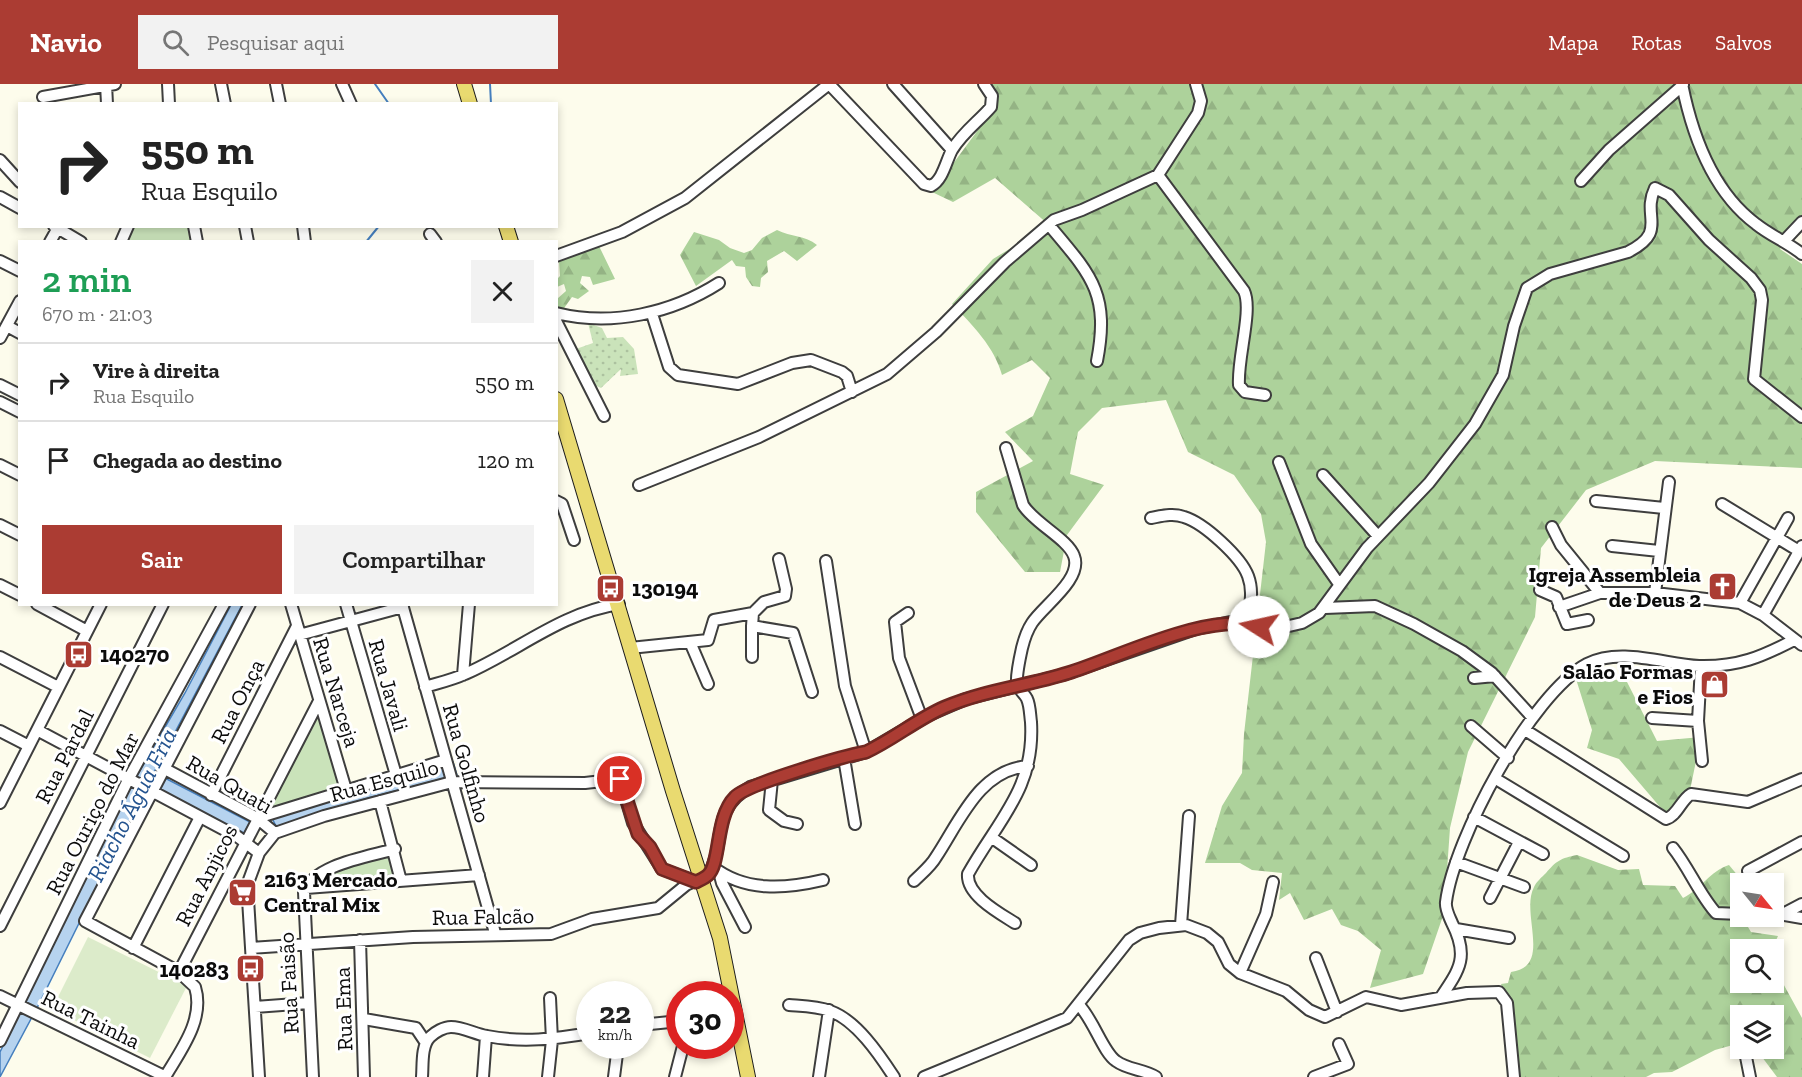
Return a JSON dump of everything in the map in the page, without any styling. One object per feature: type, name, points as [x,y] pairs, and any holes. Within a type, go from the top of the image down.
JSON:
[{"type":"main road","points":[[464,84],[470,102]]},
{"type":"main road","points":[[558,406],[619,604],[735,1003],[747,1077]]},
{"type":"street","points":[[168,84],[170,102]]},
{"type":"street","points":[[221,84],[225,102]]},
{"type":"street","points":[[276,84],[280,102]]},
{"type":"street","points":[[342,84],[350,102]]},
{"type":"street","points":[[558,255],[622,232],[685,198],[829,84],[927,186],[934,185],[952,150],[966,130],[991,107],[992,96],[984,84]]},
{"type":"street","points":[[893,84],[952,150]]},
{"type":"street","points":[[639,485],[759,437],[881,377],[902,363],[1005,262],[1049,225],[1061,217],[1083,210],[1158,175],[1198,112],[1201,101],[1196,84]]},
{"type":"street","points":[[43,97],[109,85],[107,102]]},
{"type":"street","points":[[1581,181],[1609,150],[1682,85],[1698,143],[1721,184],[1742,212],[1755,224],[1785,240],[1802,254]]},
{"type":"street","points":[[0,160],[18,180]]},
{"type":"street","points":[[1158,175],[1244,291],[1248,308],[1239,355],[1239,386],[1245,392],[1265,395]]},
{"type":"street","points":[[745,927],[716,869],[719,830],[732,800],[750,787],[866,752],[922,719],[966,699],[1066,674],[1196,629],[1235,621],[1246,622],[1266,630],[1288,628],[1302,623],[1325,608],[1339,584],[1377,535],[1429,483],[1487,405],[1503,375],[1514,326],[1527,288],[1550,274],[1628,252],[1640,246],[1651,234],[1653,191],[1657,188],[1663,191],[1709,240],[1751,278],[1760,290],[1762,300],[1754,379],[1802,417]]},
{"type":"street","points":[[0,197],[18,207]]},
{"type":"street","points":[[1785,240],[1802,222]]},
{"type":"street","points":[[1049,225],[1087,274],[1100,299],[1103,329],[1097,361]]},
{"type":"street","points":[[58,228],[78,240]]},
{"type":"street","points":[[0,261],[18,270]]},
{"type":"street","points":[[558,313],[594,318],[652,314],[675,307],[719,283]]},
{"type":"street","points":[[0,338],[18,305]]},
{"type":"street","points":[[652,314],[669,367],[678,375],[738,384],[792,363],[811,360],[842,372],[850,382],[852,392]]},
{"type":"street","points":[[558,325],[604,416]]},
{"type":"street","points":[[7,326],[18,332]]},
{"type":"street","points":[[0,385],[18,394]]},
{"type":"street","points":[[0,402],[18,411]]},
{"type":"street","points":[[1006,448],[1023,505],[1028,513],[1068,548],[1074,555],[1076,565],[1071,578],[1032,622],[1022,647],[1017,685],[1028,700],[1031,722],[1028,766],[1022,787],[968,874],[968,884],[992,907],[1015,923]]},
{"type":"street","points":[[1279,462],[1311,544],[1339,584]]},
{"type":"street","points":[[0,465],[18,474]]},
{"type":"street","points":[[1323,475],[1377,535]]},
{"type":"street","points":[[1655,593],[1664,508],[1669,483]]},
{"type":"street","points":[[1596,501],[1664,508]]},
{"type":"street","points":[[558,502],[562,504],[574,540]]},
{"type":"street","points":[[1722,504],[1801,548],[1763,615]]},
{"type":"street","points":[[1151,518],[1184,517],[1206,530],[1238,560],[1248,576],[1251,589],[1252,598],[1246,622]]},
{"type":"street","points":[[1740,603],[1788,518]]},
{"type":"street","points":[[0,525],[18,535]]},
{"type":"street","points":[[1552,527],[1561,545],[1600,593]]},
{"type":"street","points":[[1612,546],[1659,551]]},
{"type":"street","points":[[752,657],[753,613],[761,604],[786,595],[779,560]]},
{"type":"street","points":[[826,561],[845,686],[866,752]]},
{"type":"street","points":[[0,585],[18,595]]},
{"type":"street","points":[[1540,590],[1555,595],[1568,625],[1588,620]]},
{"type":"street","points":[[1442,997],[1463,960],[1456,929],[1445,907],[1456,862],[1474,817],[1532,717],[1547,699],[1581,669],[1603,659],[1624,657],[1701,666],[1759,659],[1798,643],[1763,615],[1740,603],[1655,593],[1600,593],[1559,607]]},
{"type":"street","points":[[425,687],[463,675],[548,627],[593,608],[619,604]]},
{"type":"street","points":[[41,606],[87,631]]},
{"type":"street","points":[[0,803],[100,606]]},
{"type":"street","name":"Rua Pardal","points":[[0,926],[162,606]]},
{"type":"street","name":"Rua Ouriço do Mar","points":[[0,1041],[131,780],[223,606]]},
{"type":"street","name":"Rua Ouriço do Mar","points":[[133,948],[86,921],[249,606]]},
{"type":"street","name":"Rua Narceja","points":[[292,606],[346,790]]},
{"type":"street","name":"Rua Javali","points":[[346,606],[396,776]]},
{"type":"street","points":[[298,630],[350,622],[402,606]]},
{"type":"street","name":"Rua Golfinho","points":[[402,606],[495,933]]},
{"type":"street","points":[[463,675],[470,606]]},
{"type":"street","points":[[1325,608],[1375,606],[1382,608],[1462,651],[1496,676],[1532,717]]},
{"type":"street","points":[[630,648],[708,640],[714,620],[753,613]]},
{"type":"street","points":[[908,613],[895,622],[896,648],[922,719]]},
{"type":"street","points":[[752,626],[793,633],[812,692]]},
{"type":"street","name":"Rua Onça","points":[[211,795],[298,630]]},
{"type":"street","points":[[690,642],[708,684]]},
{"type":"street","points":[[0,657],[58,687]]},
{"type":"street","points":[[1701,666],[1698,721],[1702,761]]},
{"type":"street","points":[[1474,678],[1496,676]]},
{"type":"street","name":"Rua Anjicos","points":[[179,972],[319,700]]},
{"type":"street","points":[[1652,718],[1698,721]]},
{"type":"street","points":[[1471,726],[1508,758]]},
{"type":"street","name":"Rua Quati","points":[[37,730],[246,842],[259,853]]},
{"type":"street","points":[[1525,730],[1666,819],[1672,817],[1691,794],[1748,802],[1802,779]]},
{"type":"street","points":[[0,731],[28,746]]},
{"type":"street","points":[[844,758],[855,824]]},
{"type":"street","name":"Rua Esquilo","points":[[257,818],[446,761]]},
{"type":"street","points":[[914,881],[936,858],[973,798],[1005,771],[1028,766]]},
{"type":"street","name":"Rua Quati","points":[[163,773],[257,818],[275,833]]},
{"type":"street","name":"Rua Esquilo","points":[[275,833],[452,781],[585,783],[620,779],[638,834],[650,847],[662,869],[699,880]]},
{"type":"street","points":[[1496,779],[1623,856]]},
{"type":"street","points":[[772,780],[769,810],[784,821],[797,824]]},
{"type":"street","points":[[380,801],[395,849],[401,881]]},
{"type":"street","points":[[1181,925],[1189,816]]},
{"type":"street","points":[[165,1077],[195,1023],[197,1004],[193,982],[133,948],[200,817]]},
{"type":"street","points":[[1474,817],[1544,854]]},
{"type":"street","points":[[259,1077],[249,879],[259,853],[275,833]]},
{"type":"street","points":[[991,837],[1031,865]]},
{"type":"street","points":[[1490,898],[1519,842]]},
{"type":"street","points":[[1748,871],[1802,842]]},
{"type":"street","points":[[1673,848],[1687,866],[1707,904],[1716,914],[1730,915]]},
{"type":"street","points":[[306,888],[326,869],[395,849]]},
{"type":"street","points":[[1456,862],[1524,887]]},
{"type":"street","points":[[716,869],[739,882],[765,886],[804,885],[823,880]]},
{"type":"street","name":"Rua Falcão","points":[[251,948],[495,933],[551,934],[592,919],[658,908],[686,885],[716,869]]},
{"type":"street","points":[[306,888],[479,875]]},
{"type":"street","points":[[1240,973],[1266,914],[1273,882]]},
{"type":"street","name":"Rua Faisão","points":[[306,888],[305,943],[313,1077]]},
{"type":"street","points":[[1784,912],[1802,904]]},
{"type":"street","points":[[1784,915],[1802,918]]},
{"type":"street","points":[[924,1077],[1067,1018],[1135,935],[1181,925],[1198,929],[1215,939],[1229,964],[1240,973],[1286,991],[1320,1015],[1336,1012],[1366,997],[1401,1005],[1492,991],[1503,994],[1508,1009],[1514,1077]]},
{"type":"street","points":[[1456,929],[1509,938]]},
{"type":"street","name":"Rua Ema","points":[[360,940],[364,1077]]},
{"type":"street","points":[[1316,958],[1336,1012]]},
{"type":"street","name":"Rua Tainha","points":[[0,996],[165,1077]]},
{"type":"street","points":[[548,1077],[552,1040],[550,998]]},
{"type":"street","points":[[255,1008],[309,1004]]},
{"type":"street","points":[[789,1005],[829,1010],[849,1022],[894,1077]]},
{"type":"street","points":[[1079,1005],[1089,1016],[1108,1054],[1115,1061],[1156,1077]]},
{"type":"street","points":[[819,1077],[829,1010]]},
{"type":"street","points":[[0,1016],[10,1021]]},
{"type":"street","points":[[364,1018],[416,1028],[426,1043]]},
{"type":"street","points":[[422,1077],[426,1043],[431,1035],[451,1027],[513,1040],[552,1040],[576,1036]]},
{"type":"street","points":[[483,1077],[486,1036]]},
{"type":"street","points":[[1314,1077],[1348,1064],[1339,1044]]},
{"type":"street","points":[[614,1077],[616,1059]]},
{"type":"street","points":[[675,1077],[680,1059]]},
{"type":"street","points":[[1746,1059],[1750,1077]]},
{"type":"green space","points":[[987,84],[1802,84],[1802,221],[1780,249],[1802,264],[1802,468],[1655,461],[1586,490],[1541,548],[1535,617],[1468,752],[1450,828],[1444,913],[1423,974],[1370,988],[1381,950],[1358,931],[1341,925],[1332,909],[1304,920],[1290,893],[1279,900],[1282,873],[1252,870],[1240,863],[1205,863],[1222,806],[1242,773],[1244,734],[1266,542],[1261,514],[1234,475],[1188,452],[1166,400],[1102,408],[1078,432],[1070,474],[1104,485],[1067,535],[1060,572],[1025,572],[976,512],[976,492],[1033,461],[1005,432],[1033,416],[1050,378],[1032,360],[1002,375],[988,346],[975,328],[952,304],[993,259],[1049,225],[995,178],[953,202],[932,192],[998,103]]},
{"type":"green space","points":[[132,228],[191,228],[193,240],[126,240]]},
{"type":"green space","points":[[777,230],[808,239],[817,245],[797,261],[784,251],[767,261],[768,272],[761,278],[760,287],[752,286],[746,277],[745,267],[736,266],[732,260],[696,286],[680,255],[694,232],[719,240],[730,248],[744,253],[752,250],[762,238]]},
{"type":"green space","points":[[599,246],[615,279],[593,285],[590,277],[582,276],[580,283],[589,291],[578,299],[572,297],[562,311],[558,309],[558,298],[566,291],[564,284],[558,287],[559,261]]},
{"type":"green space","points":[[588,323],[602,328],[607,338],[623,337],[634,349],[638,374],[620,376],[621,369],[601,388],[594,385],[576,349],[593,343]]},
{"type":"green space","points":[[1576,679],[1626,680],[1657,741],[1701,737],[1689,795],[1673,816],[1660,807],[1619,759],[1587,748],[1592,730]]},
{"type":"green space","points":[[317,707],[343,787],[263,810]]},
{"type":"green space","points":[[391,854],[398,878],[324,882],[322,875],[334,868]]},
{"type":"green space","points":[[1577,855],[1618,870],[1639,869],[1643,885],[1675,886],[1683,898],[1716,871],[1729,865],[1736,873],[1730,873],[1730,927],[1748,927],[1751,932],[1778,936],[1777,939],[1730,939],[1730,993],[1784,993],[1784,985],[1802,1018],[1802,1077],[1777,1077],[1764,1059],[1784,1059],[1784,1005],[1730,1005],[1730,1046],[1715,1050],[1672,1072],[1654,1073],[1646,1077],[1520,1077],[1516,1061],[1515,1019],[1501,984],[1508,983],[1511,972],[1523,968],[1530,960],[1533,937],[1530,911],[1535,885],[1556,863]]},
{"type":"green space","points":[[88,937],[187,986],[150,1058],[52,1009]]},
{"type":"water","points":[[230,606],[241,606],[153,774],[36,1010],[23,1004],[128,791],[185,693]]},
{"type":"water","points":[[453,762],[457,775],[368,798],[277,828],[271,816]]},
{"type":"water","points":[[163,777],[250,822],[244,833],[157,790]]},
{"type":"water","points":[[21,1011],[32,1017],[0,1077],[0,1052]]},
{"type":"waterway","points":[[375,84],[388,102]]},
{"type":"waterway","name":"Riacho Água Fria","points":[[490,84],[491,102]]},
{"type":"waterway","name":"Riacho Água Fria","points":[[368,240],[377,228]]},
{"type":"place","name":"Igreja Assembleia de Deus 2","points":[[1722,587]]},
{"type":"place","name":"130194","points":[[611,588]]},
{"type":"place","name":"140270","points":[[79,654]]},
{"type":"place","name":"Salão Formas e Fios","points":[[1714,684]]},
{"type":"place","name":"2163 Mercado Central Mix","points":[[243,892]]},
{"type":"place","name":"140283","points":[[250,969]]},
{"type":"route","points":[[620,779],[638,834],[646,841],[662,869],[696,882],[708,875],[713,867],[719,830],[732,800],[750,787],[866,752],[884,744],[929,715],[966,699],[1066,674],[1196,629],[1235,621],[1259,627]]}]
